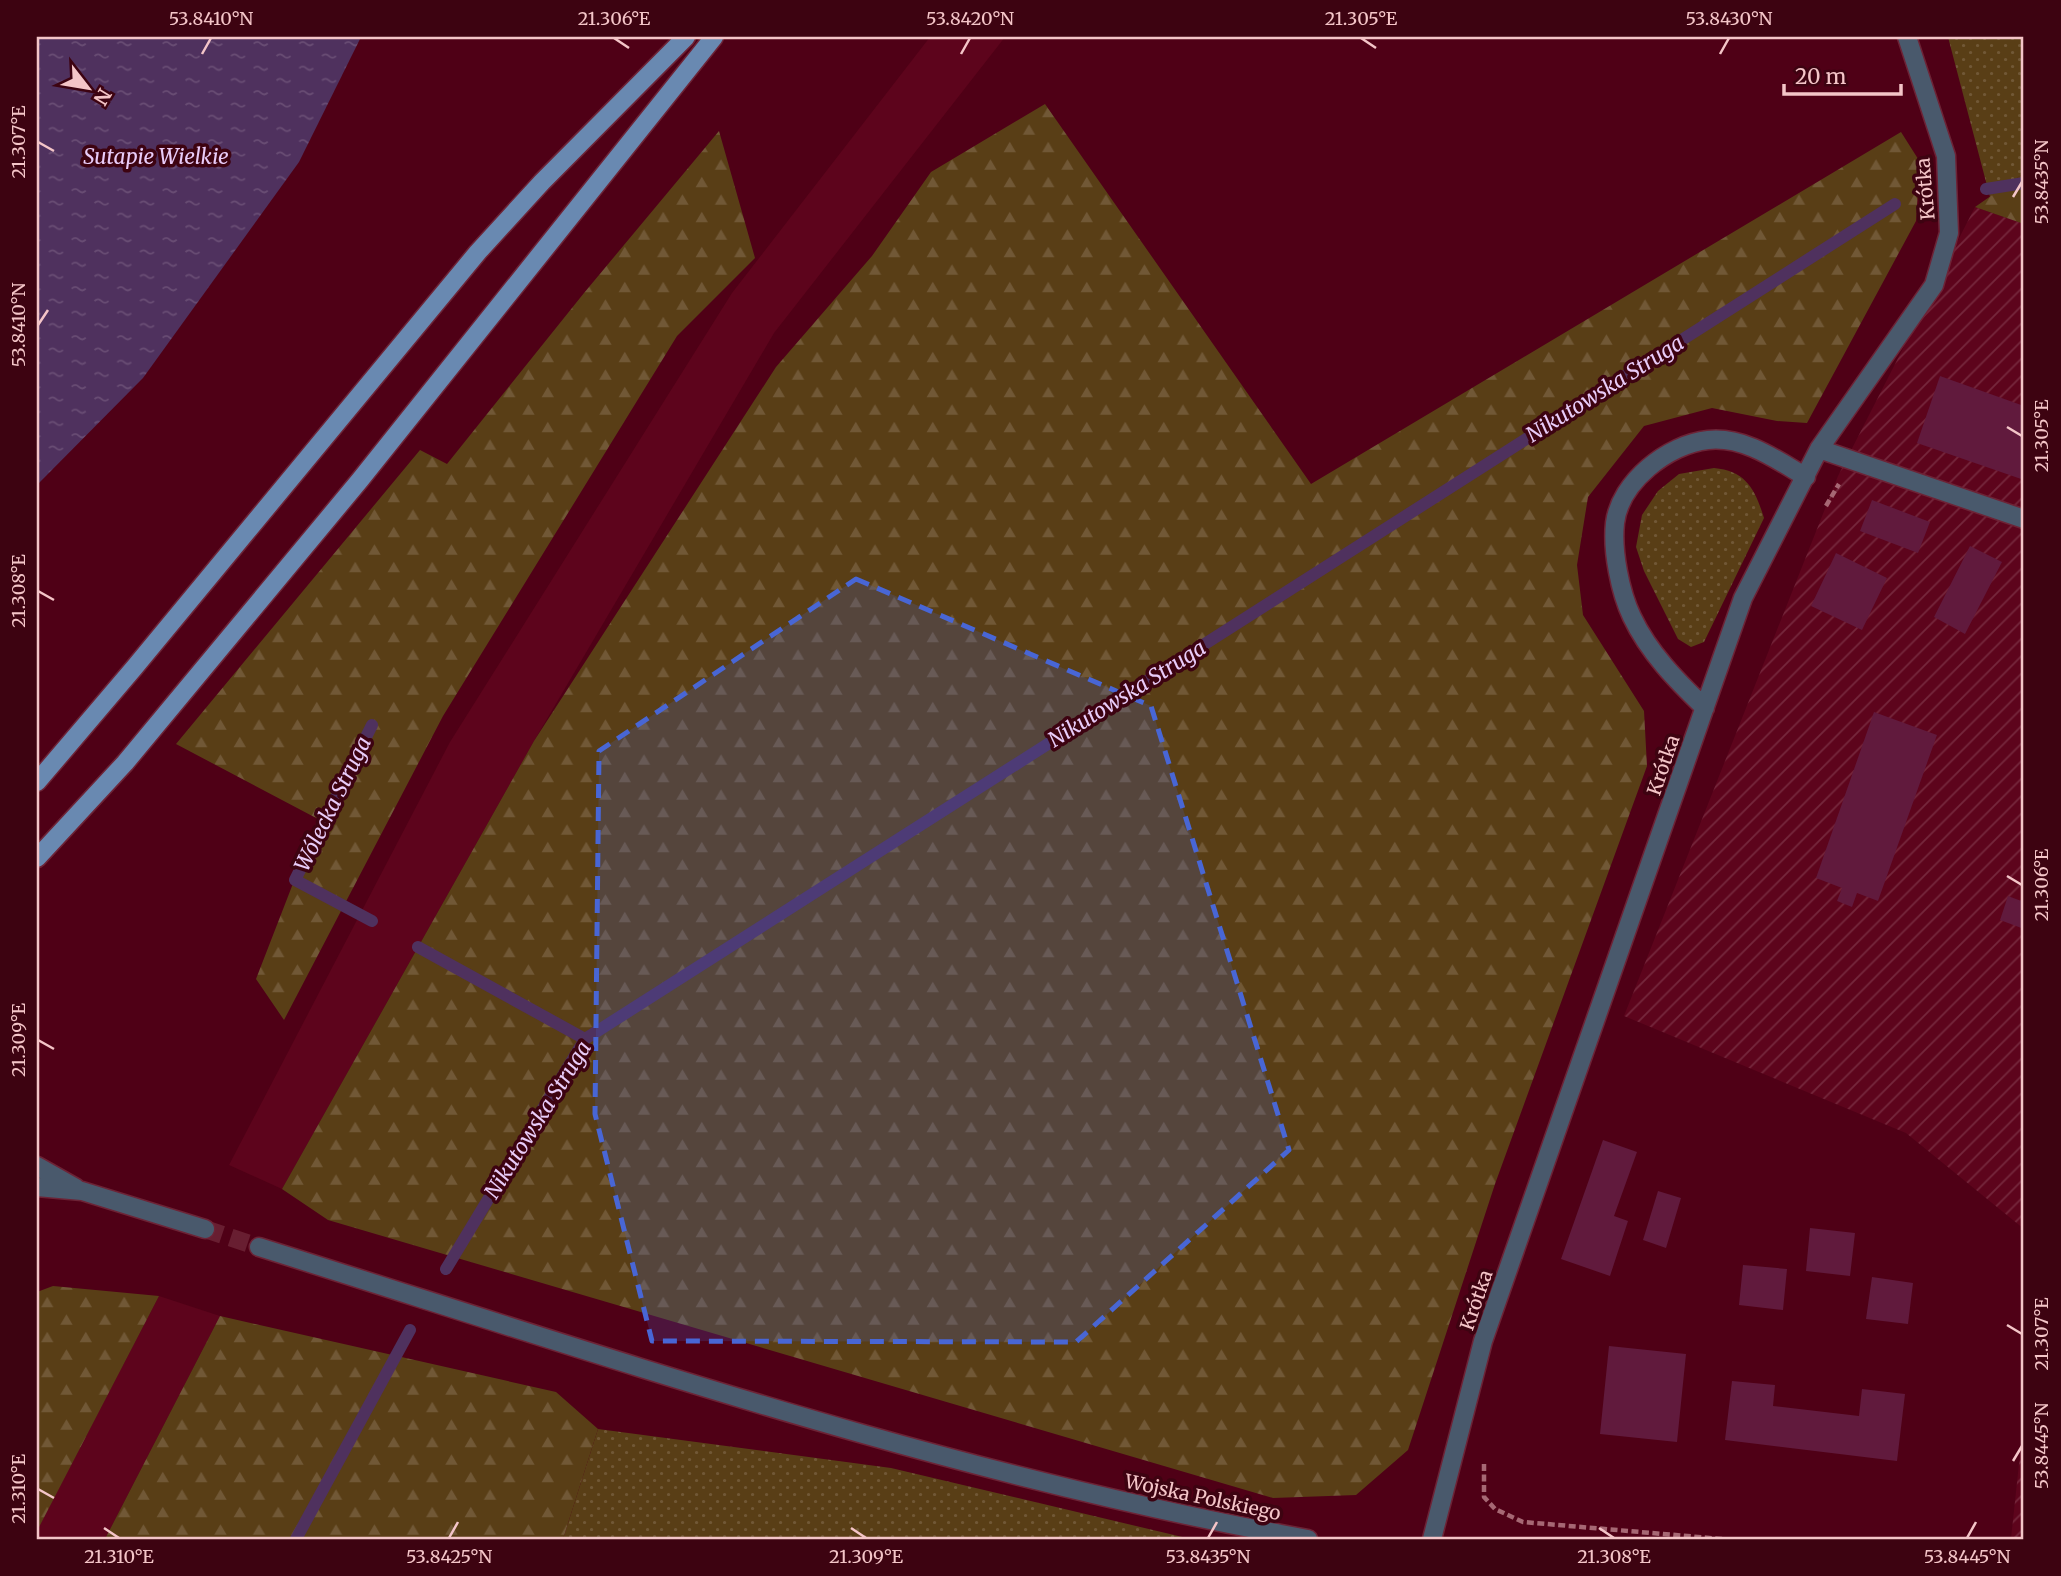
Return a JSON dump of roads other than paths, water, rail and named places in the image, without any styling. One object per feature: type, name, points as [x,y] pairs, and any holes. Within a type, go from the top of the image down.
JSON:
[{"type":"main road","points":[[39,778],[134,668],[478,252],[542,182],[686,37]]},
{"type":"main road","points":[[37,858],[125,763],[360,480],[714,37]]},
{"type":"street","name":"Krótka","points":[[1432,1539],[1483,1341],[1743,598],[1819,449],[1934,285],[1949,233],[1946,156],[1907,37]]},
{"type":"street","points":[[1705,708],[1667,670],[1632,616],[1617,560],[1615,522],[1632,485],[1646,467],[1676,450],[1708,439],[1756,448],[1806,477]]},
{"type":"street","points":[[1819,449],[2024,519]]},
{"type":"street","points":[[37,1166],[82,1191],[205,1229]]},
{"type":"street","points":[[37,1187],[82,1191]]},
{"type":"street","name":"Wojska Polskiego","points":[[260,1247],[816,1421],[1089,1495],[1308,1539]]},
{"type":"water","name":"Sutapie Wielkie","points":[[37,37],[361,37],[299,162],[143,378],[37,485]]},
{"type":"waterway","name":"Nikutowska Struga","points":[[1986,189],[2024,183]]},
{"type":"waterway","name":"Nikutowska Struga","points":[[446,1269],[585,1039],[1895,204]]},
{"type":"waterway","name":"Wólecka Struga","points":[[372,725],[295,880],[372,921]]},
{"type":"waterway","name":"Wólecka Struga","points":[[418,947],[585,1039]]},
{"type":"waterway","name":"Nikutowska Struga","points":[[296,1539],[410,1330]]},
{"type":"tunnel","points":[[205,1229],[259,1247]]}]
